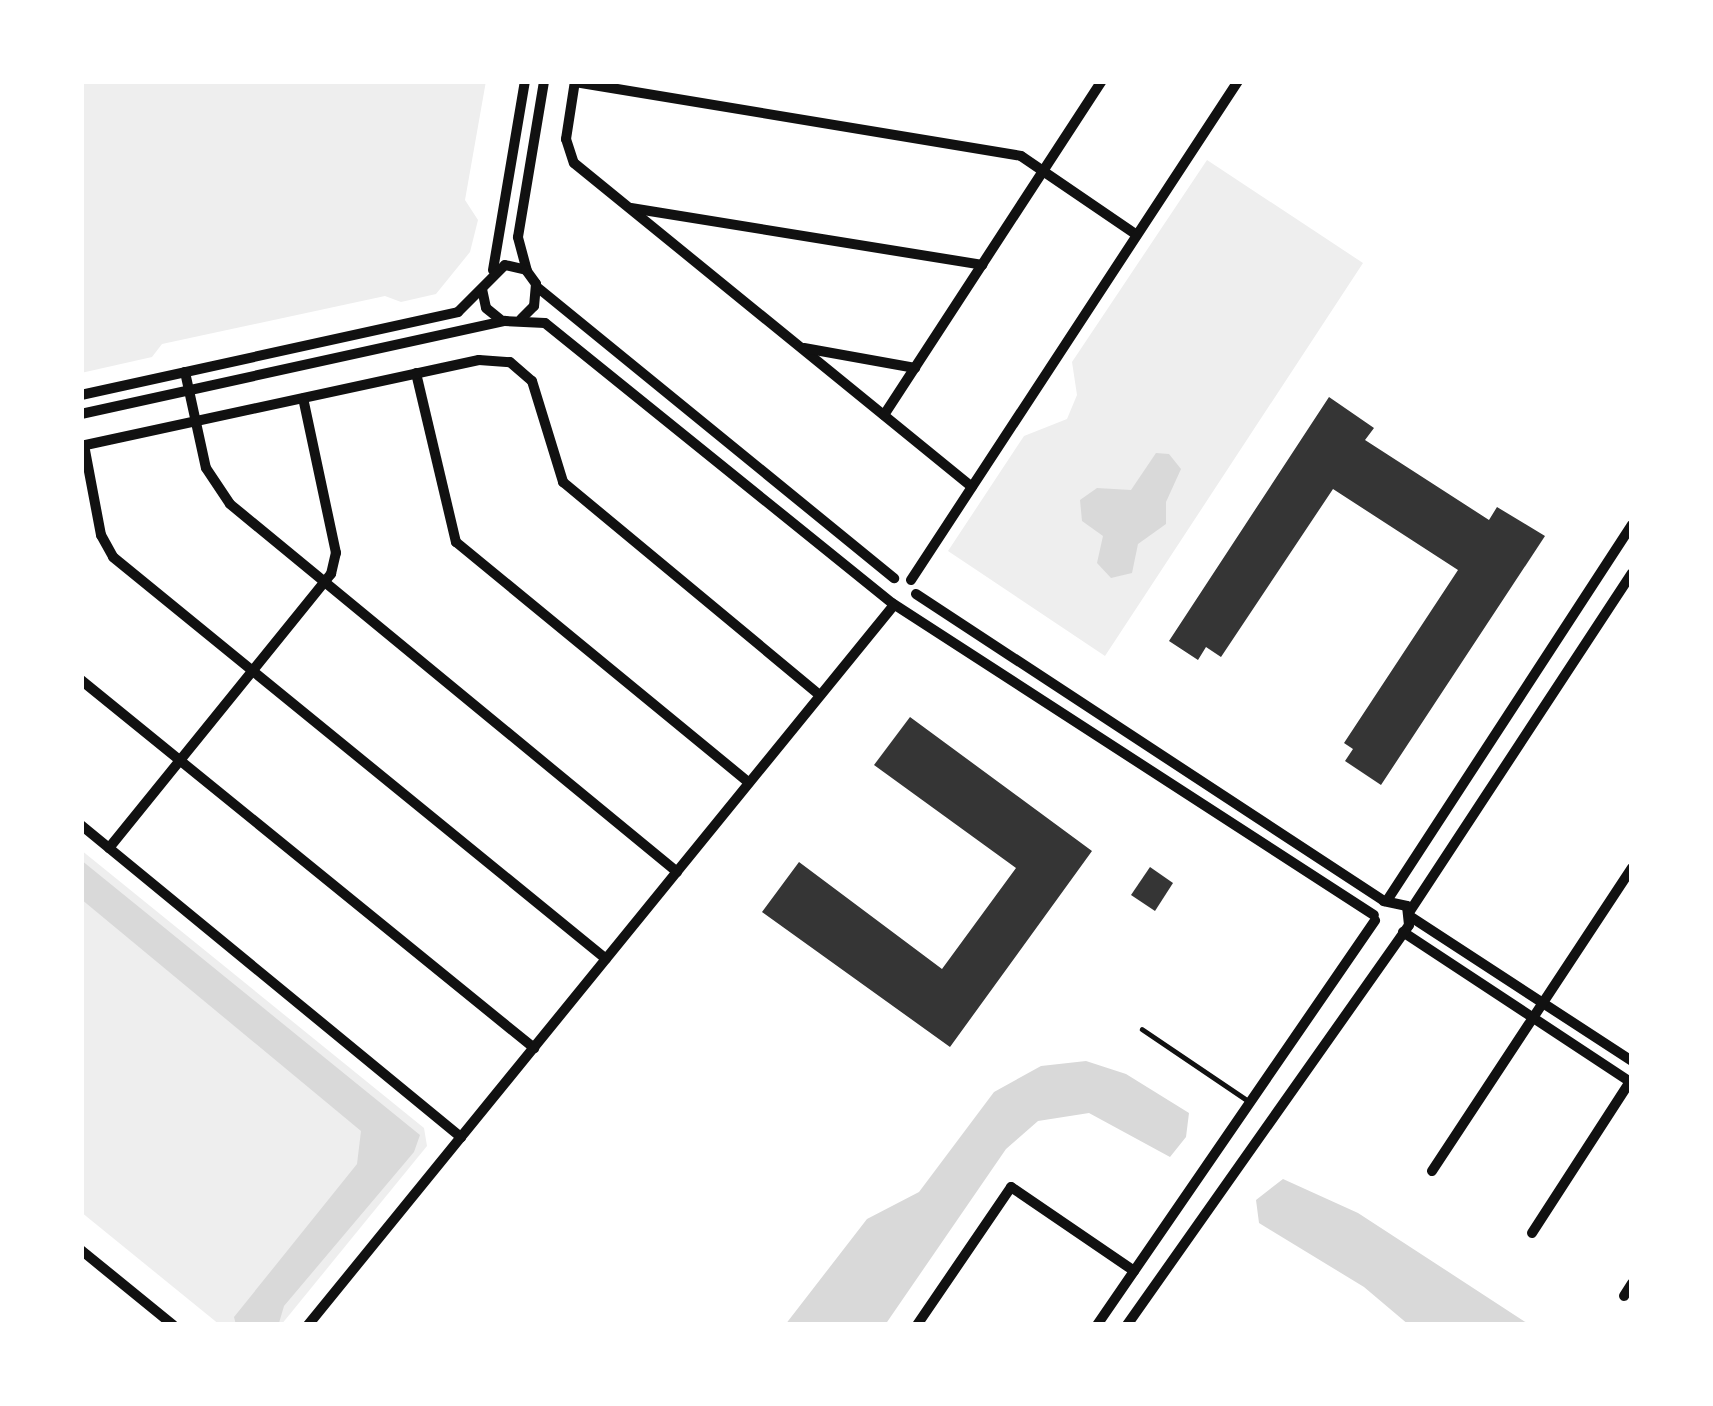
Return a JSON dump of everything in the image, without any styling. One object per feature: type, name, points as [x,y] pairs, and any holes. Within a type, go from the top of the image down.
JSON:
[{"type":"street","points":[[81,395],[458,312],[482,289],[493,270],[525,81]]},
{"type":"street","points":[[544,81],[519,233],[537,287],[894,578],[911,580]]},
{"type":"street","points":[[972,487],[570,156],[575,81],[1021,156],[1137,235]]},
{"type":"street","points":[[884,415],[1102,81]]},
{"type":"street","points":[[911,580],[1238,81]]},
{"type":"street","points":[[628,208],[982,265]]},
{"type":"street","points":[[493,270],[514,265],[530,273]]},
{"type":"street","points":[[81,414],[510,321],[532,309],[537,287]]},
{"type":"street","points":[[482,289],[488,311],[510,321],[558,330],[894,602],[1631,1081],[1532,1233]]},
{"type":"street","points":[[801,348],[915,368]]},
{"type":"street","points":[[606,959],[107,551],[82,446],[489,358],[518,366],[536,390],[563,482],[820,695]]},
{"type":"street","points":[[185,372],[195,421],[220,493],[677,872]]},
{"type":"street","points":[[416,373],[456,542],[748,783]]},
{"type":"street","points":[[109,848],[325,584],[335,554],[303,398]]},
{"type":"street","points":[[1097,1325],[1374,918],[1632,524]]},
{"type":"street","points":[[1127,1325],[1399,933],[1632,573]]},
{"type":"street","points":[[894,578],[894,602]]},
{"type":"street","points":[[911,580],[916,594],[1632,1061]]},
{"type":"street","points":[[308,1325],[894,602],[916,594]]},
{"type":"street","points":[[81,680],[534,1048]]},
{"type":"street","points":[[81,825],[461,1136]]},
{"type":"street","points":[[1432,1171],[1632,868]]},
{"type":"street","points":[[917,1325],[1011,1187],[1134,1271]]},
{"type":"street","points":[[81,1250],[173,1325]]},
{"type":"street","points":[[1624,1296],[1632,1283]]},
{"type":"lane","points":[[1142,1029],[1250,1102]]},
{"type":"shaded area","points":[[81,81],[486,81],[465,200],[478,220],[470,252],[436,294],[401,302],[385,296],[162,344],[152,357],[81,373]]},
{"type":"shaded area","points":[[1207,160],[1363,263],[1105,656],[948,551],[1024,436],[1067,419],[1077,395],[1072,362]]},
{"type":"shaded area","points":[[1156,453],[1169,454],[1181,469],[1166,502],[1166,524],[1138,544],[1132,573],[1111,578],[1097,563],[1103,536],[1082,521],[1080,500],[1097,488],[1131,490]]},
{"type":"shaded area","points":[[81,850],[424,1128],[427,1146],[281,1325],[220,1325],[81,1212]]},
{"type":"shaded area","points":[[81,860],[420,1135],[414,1152],[284,1306],[279,1323],[236,1325],[234,1317],[357,1164],[361,1131],[81,899]]},
{"type":"shaded area","points":[[1086,1061],[1126,1074],[1189,1113],[1186,1137],[1170,1157],[1089,1113],[1038,1121],[1006,1149],[885,1325],[785,1325],[867,1219],[919,1192],[994,1092],[1041,1066]]},
{"type":"shaded area","points":[[1283,1179],[1358,1213],[1530,1325],[1409,1325],[1364,1287],[1259,1223],[1256,1200]]},
{"type":"building","points":[[1329,397],[1374,428],[1365,440],[1489,520],[1497,507],[1545,536],[1381,785],[1345,761],[1353,749],[1344,743],[1458,570],[1333,489],[1221,657],[1206,647],[1198,660],[1169,641]]},
{"type":"building","points":[[910,717],[1092,851],[950,1047],[762,912],[799,862],[942,969],[1016,868],[874,765]]},
{"type":"building","points":[[1150,867],[1173,883],[1155,911],[1131,895]]}]
